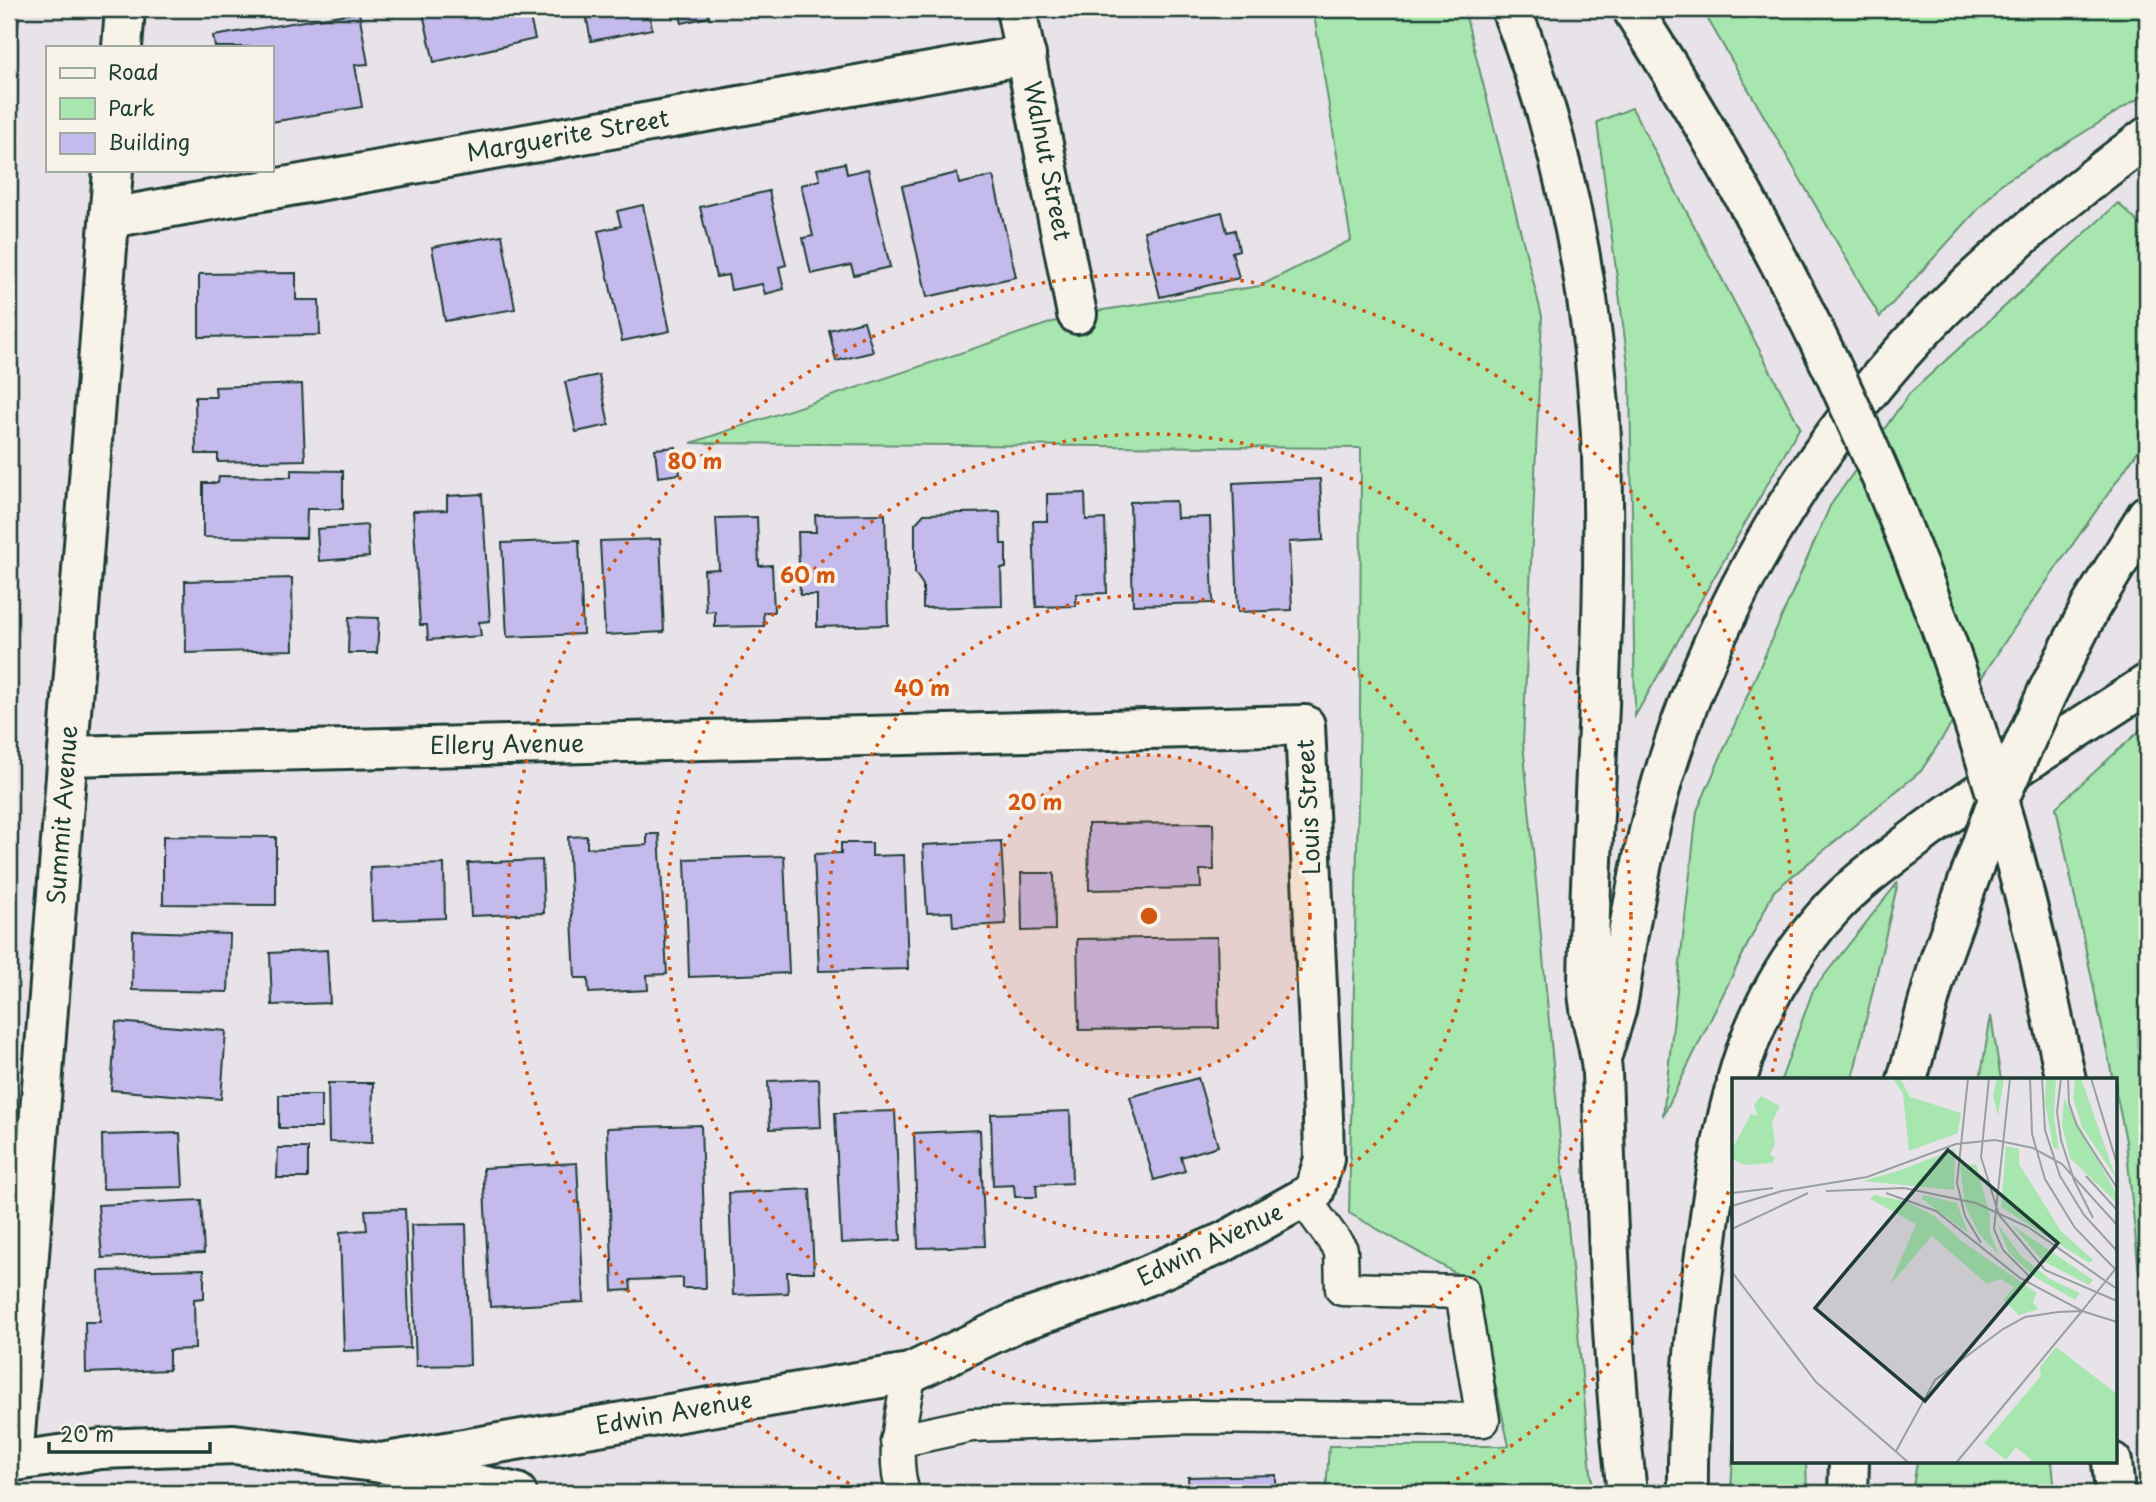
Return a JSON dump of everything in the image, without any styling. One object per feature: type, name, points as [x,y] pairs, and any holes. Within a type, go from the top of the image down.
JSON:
[{"type":"main road","points":[[122,46],[125,9]]},
{"type":"main road","name":"Walnut Street","points":[[1016,9],[1077,314]]},
{"type":"main road","points":[[1511,9],[1556,153],[1588,311],[1597,394],[1603,546],[1587,990],[1601,1058],[1612,1339],[1628,1493]]},
{"type":"main road","points":[[1632,9],[1713,141],[1807,313],[1887,489],[1916,561],[1988,763],[2017,858],[2066,1078]]},
{"type":"main road","name":"Marguerite Street","points":[[110,218],[1026,55]]},
{"type":"main road","points":[[1601,1058],[1616,1009],[1638,883],[1670,758],[1716,633],[1768,538],[1804,480],[1839,432],[1917,336],[2004,252],[2147,137]]},
{"type":"main road","name":"Summit Avenue","points":[[11,1461],[113,172]]},
{"type":"main road","points":[[1908,1078],[1940,960],[1994,810],[2091,606],[2147,515]]},
{"type":"main road","points":[[1738,1078],[1752,1034],[1769,998],[1810,934],[1835,905],[1864,878],[1935,823],[2147,684]]},
{"type":"main road","name":"Louis Street","points":[[946,734],[1305,725],[1324,1159],[1314,1192],[1304,1199]]},
{"type":"main road","name":"Ellery Avenue","points":[[68,756],[946,734]]},
{"type":"main road","points":[[1688,1493],[1687,1431],[1695,1342],[1708,1229],[1732,1103]]},
{"type":"main road","name":"Edwin Avenue","points":[[11,1461],[101,1449],[234,1444],[382,1463],[910,1373],[1017,1322],[1139,1280],[1224,1242],[1304,1199]]},
{"type":"main road","points":[[382,1463],[517,1493]]},
{"type":"main road","points":[[1848,1493],[1849,1464]]},
{"type":"main road","points":[[2112,1464],[2115,1493]]},
{"type":"lane","points":[[897,1441],[971,1425],[1151,1418],[1483,1420],[1462,1292],[1342,1289],[1341,1250],[1304,1199]]},
{"type":"lane","points":[[902,1493],[897,1473],[897,1441],[910,1373]]},
{"type":"green space","points":[[1313,9],[1464,9],[1542,316],[1523,743],[1593,1493],[1326,1493],[1329,1446],[1509,1446],[1473,1283],[1349,1213],[1360,712],[1361,448],[691,443],[1077,314],[1260,286],[1351,240]]},
{"type":"green space","points":[[1702,9],[2141,9],[2147,12],[2147,93],[2001,184],[1880,317]]},
{"type":"green space","points":[[1632,108],[1800,427],[1635,716],[1630,379],[1597,122]]},
{"type":"green space","points":[[2118,203],[2147,231],[2147,438],[2008,637],[1921,771],[1774,891],[1663,1116],[1697,811],[1830,506],[1909,394]]},
{"type":"green space","points":[[2147,724],[2147,1355],[2126,1141],[2118,1102],[2118,1078],[2113,1078],[2056,807]]},
{"type":"green space","points":[[1898,882],[1852,1078],[1782,1078],[1813,990]]},
{"type":"green space","points":[[1991,1016],[2001,1078],[1980,1078]]},
{"type":"green space","points":[[1732,1464],[1806,1464],[1807,1493],[1731,1493]]},
{"type":"green space","points":[[1917,1464],[2052,1464],[2055,1493],[1912,1493]]},
{"type":"building","points":[[422,9],[528,9],[535,39],[434,62]]},
{"type":"building","points":[[585,9],[655,9],[649,10],[652,29],[591,41]]},
{"type":"building","points":[[678,9],[707,9],[709,17],[682,23]]},
{"type":"building","points":[[359,12],[368,64],[355,65],[362,107],[273,122],[273,46],[215,46],[213,36]]},
{"type":"building","points":[[9,16],[19,17],[9,97]]},
{"type":"building","points":[[845,163],[847,174],[868,169],[890,267],[854,275],[851,265],[811,274],[803,238],[813,236],[801,185],[820,180],[817,169]]},
{"type":"building","points":[[957,173],[959,184],[993,176],[1016,277],[927,297],[902,186]]},
{"type":"building","points":[[769,191],[786,265],[779,267],[784,289],[765,294],[762,284],[731,290],[728,275],[716,277],[700,207]]},
{"type":"building","points":[[643,205],[670,331],[622,341],[598,231],[621,226],[617,211]]},
{"type":"building","points":[[1222,212],[1227,232],[1235,230],[1239,250],[1232,252],[1239,278],[1160,297],[1144,231]]},
{"type":"building","points":[[502,235],[515,309],[445,321],[432,247]]},
{"type":"building","points":[[296,273],[296,300],[319,300],[320,335],[199,337],[199,274]]},
{"type":"building","points":[[864,321],[873,352],[836,361],[829,330]]},
{"type":"building","points":[[599,375],[609,425],[576,432],[565,382]]},
{"type":"building","points":[[302,384],[305,460],[218,462],[218,454],[196,454],[195,397],[216,397],[215,387]]},
{"type":"building","points":[[676,447],[680,474],[658,477],[655,449]]},
{"type":"building","points":[[291,470],[343,471],[343,509],[307,509],[306,538],[203,537],[203,483],[218,483],[219,476],[291,477]]},
{"type":"building","points":[[1320,479],[1323,540],[1289,542],[1292,610],[1238,612],[1233,483]]},
{"type":"building","points":[[1085,493],[1086,520],[1105,519],[1107,593],[1076,594],[1076,606],[1036,607],[1033,521],[1047,521],[1047,494]]},
{"type":"building","points":[[482,494],[490,621],[479,622],[481,636],[428,640],[427,625],[420,625],[413,511],[447,510],[447,496]]},
{"type":"building","points":[[1176,501],[1177,518],[1210,517],[1213,603],[1133,605],[1130,502]]},
{"type":"building","points":[[1000,512],[1001,544],[1006,544],[1006,568],[1001,568],[1002,606],[923,608],[923,585],[915,573],[915,524],[924,514]]},
{"type":"building","points":[[885,514],[888,625],[817,627],[817,595],[800,595],[798,532],[816,532],[815,515]]},
{"type":"building","points":[[757,517],[759,566],[772,565],[774,612],[763,612],[764,626],[715,627],[715,611],[706,612],[704,570],[719,569],[716,518]]},
{"type":"building","points":[[367,525],[369,557],[319,561],[317,529]]},
{"type":"building","points":[[660,539],[664,632],[605,635],[600,541]]},
{"type":"building","points":[[579,540],[583,634],[507,637],[502,543]]},
{"type":"building","points":[[292,578],[293,650],[186,653],[185,581]]},
{"type":"building","points":[[349,617],[379,618],[377,653],[348,653]]},
{"type":"building","points":[[1213,823],[1214,870],[1200,870],[1201,888],[1089,890],[1088,824]]},
{"type":"building","points":[[647,834],[659,834],[667,974],[647,975],[648,990],[589,993],[588,978],[575,978],[568,837],[587,836],[587,848],[647,845]]},
{"type":"building","points":[[163,836],[276,837],[276,905],[163,904]]},
{"type":"building","points":[[1001,841],[1006,924],[953,927],[952,912],[927,913],[923,845]]},
{"type":"building","points":[[841,843],[872,843],[872,856],[904,855],[908,969],[819,971],[814,854],[841,853]]},
{"type":"building","points":[[784,856],[789,973],[689,977],[685,859]]},
{"type":"building","points":[[542,860],[544,913],[471,916],[468,863]]},
{"type":"building","points":[[444,864],[445,918],[372,921],[370,867]]},
{"type":"building","points":[[1021,873],[1054,873],[1055,930],[1022,931]]},
{"type":"building","points":[[133,931],[230,934],[228,992],[132,990]]},
{"type":"building","points":[[1217,937],[1219,1028],[1079,1030],[1077,939]]},
{"type":"building","points":[[327,950],[330,1003],[272,1005],[270,953]]},
{"type":"building","points":[[116,1022],[226,1031],[221,1099],[111,1090]]},
{"type":"building","points":[[1198,1078],[1218,1146],[1181,1157],[1185,1171],[1154,1180],[1130,1097]]},
{"type":"building","points":[[819,1079],[821,1127],[770,1129],[768,1081]]},
{"type":"building","points":[[328,1083],[373,1083],[372,1143],[329,1142]]},
{"type":"building","points":[[279,1095],[321,1095],[321,1128],[279,1128]]},
{"type":"building","points":[[895,1111],[901,1240],[841,1243],[835,1113]]},
{"type":"building","points":[[1070,1111],[1072,1183],[1036,1185],[1037,1197],[1015,1197],[1014,1185],[993,1186],[991,1114]]},
{"type":"building","points":[[701,1125],[706,1288],[683,1288],[683,1278],[630,1280],[631,1290],[613,1291],[607,1128]]},
{"type":"building","points":[[980,1130],[985,1246],[918,1248],[914,1133]]},
{"type":"building","points":[[180,1133],[183,1187],[103,1189],[102,1135]]},
{"type":"building","points":[[278,1148],[308,1148],[308,1178],[277,1178]]},
{"type":"building","points":[[577,1163],[584,1302],[490,1307],[483,1168]]},
{"type":"building","points":[[810,1189],[814,1272],[787,1272],[788,1293],[733,1295],[729,1193]]},
{"type":"building","points":[[201,1200],[204,1253],[102,1258],[98,1205]]},
{"type":"building","points":[[405,1209],[410,1348],[344,1351],[340,1232],[367,1230],[365,1210]]},
{"type":"building","points":[[466,1224],[470,1365],[416,1366],[411,1225]]},
{"type":"building","points":[[204,1269],[204,1298],[194,1299],[195,1349],[169,1350],[169,1370],[86,1373],[85,1322],[100,1322],[99,1271]]},
{"type":"building","points":[[1276,1475],[1276,1493],[1189,1493],[1188,1477]]}]
